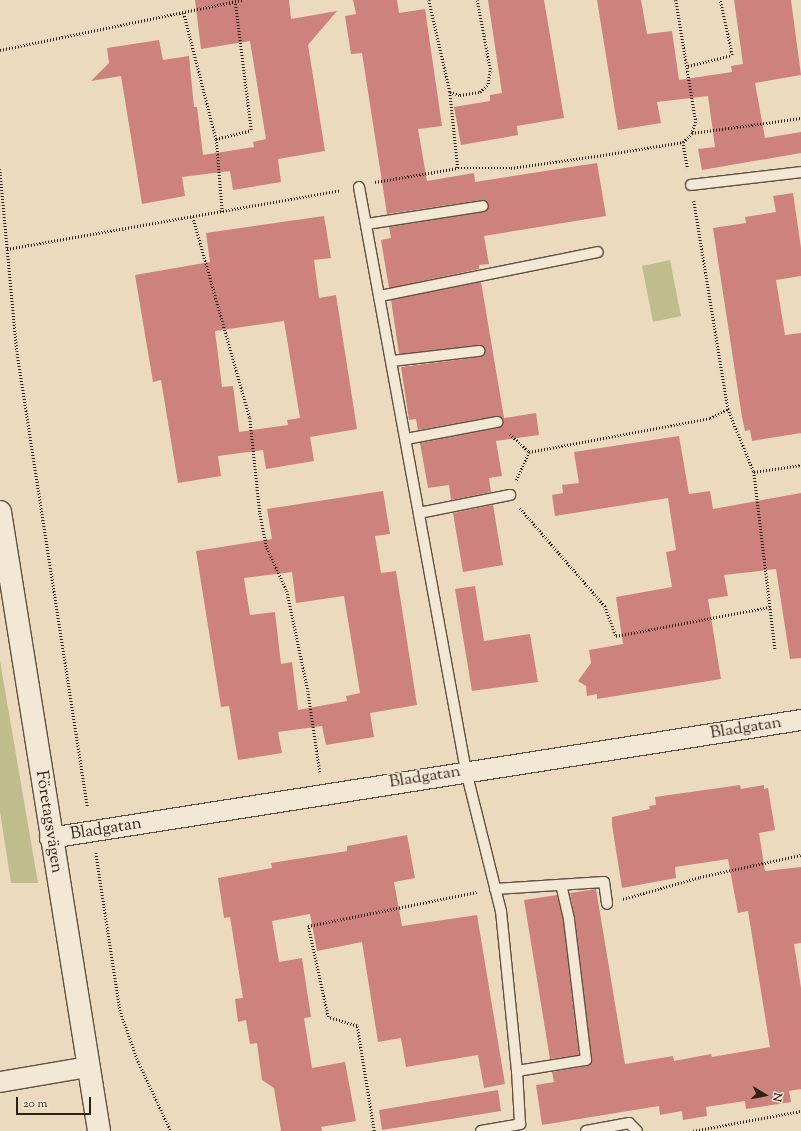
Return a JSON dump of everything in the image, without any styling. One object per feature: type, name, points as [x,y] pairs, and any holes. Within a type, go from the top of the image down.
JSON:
[{"type":"street","name":"Företagsvägen","points":[[0,512],[50,838],[99,1131]]},
{"type":"street","name":"Bladgatan","points":[[50,838],[466,771],[801,720]]},
{"type":"street","points":[[0,1082],[88,1067]]},
{"type":"lane","points":[[691,185],[801,172]]},
{"type":"lane","points":[[359,187],[367,224],[466,771],[501,912],[517,1071],[521,1128],[481,1131]]},
{"type":"lane","points":[[367,224],[483,206]]},
{"type":"lane","points":[[380,296],[598,252]]},
{"type":"lane","points":[[392,361],[479,351]]},
{"type":"lane","points":[[406,439],[497,422]]},
{"type":"lane","points":[[419,513],[510,495]]},
{"type":"lane","points":[[495,889],[604,882],[607,904]]},
{"type":"lane","points":[[517,1071],[586,1060],[569,919],[561,885]]},
{"type":"lane","points":[[586,1131],[629,1123],[637,1131]]},
{"type":"path","points":[[0,50],[242,0]]},
{"type":"path","points":[[429,0],[450,92],[458,168]]},
{"type":"path","points":[[450,92],[473,95],[488,84],[490,69],[477,0]]},
{"type":"path","points":[[7,249],[359,187],[384,179],[458,168],[511,168],[683,142],[692,132],[696,122],[676,0]]},
{"type":"path","points":[[688,66],[732,55],[720,0]]},
{"type":"path","points":[[216,139],[251,130],[235,2]]},
{"type":"path","points":[[184,13],[216,139],[222,212]]},
{"type":"path","points":[[692,132],[801,118]]},
{"type":"path","points":[[683,142],[728,409],[754,472],[775,649]]},
{"type":"path","points":[[0,169],[17,351],[120,1010],[138,1061],[171,1131]]},
{"type":"path","points":[[193,217],[250,418],[265,541],[287,591],[308,691],[323,794]]},
{"type":"path","points":[[529,452],[710,418],[728,409]]},
{"type":"path","points":[[497,422],[529,452]]},
{"type":"path","points":[[529,452],[510,495],[605,606],[616,636],[770,607]]},
{"type":"path","points":[[754,472],[801,465]]},
{"type":"path","points":[[607,904],[700,878],[801,854]]},
{"type":"path","points":[[374,1131],[357,1026],[328,1017],[308,926],[495,889]]},
{"type":"path","points":[[693,1131],[801,1111]]},
{"type":"shaded area","points":[[670,260],[681,316],[653,322],[642,266]]},
{"type":"shaded area","points":[[0,661],[38,883],[11,883],[0,812]]},
{"type":"building","points":[[195,0],[289,0],[291,19],[337,11],[308,45],[325,151],[278,159],[281,182],[233,190],[230,171],[182,177],[185,196],[142,204],[121,76],[91,81],[109,63],[107,48],[159,40],[163,60],[189,56],[194,107],[197,107],[203,155],[254,147],[253,142],[266,139],[250,41],[201,49]]},
{"type":"building","points":[[353,0],[397,0],[399,13],[425,9],[442,126],[418,129],[427,181],[474,173],[475,182],[597,163],[606,216],[484,236],[489,264],[479,265],[479,269],[389,288],[381,240],[391,238],[389,227],[484,212],[489,205],[482,200],[387,214],[362,53],[351,54],[345,16],[356,14]]},
{"type":"building","points":[[488,0],[544,0],[564,118],[517,126],[518,135],[461,145],[454,107],[490,101],[490,95],[502,93]]},
{"type":"building","points":[[597,0],[641,0],[647,34],[672,31],[679,80],[732,72],[731,66],[743,64],[734,0],[791,0],[801,75],[755,83],[765,138],[801,132],[801,153],[702,170],[698,149],[715,147],[708,96],[657,102],[661,123],[618,130]]},
{"type":"building","points":[[793,193],[801,248],[801,276],[776,280],[785,335],[801,333],[801,433],[752,441],[750,430],[745,431],[742,417],[713,228],[746,223],[745,217],[776,212],[773,196]]},
{"type":"building","points":[[324,216],[331,258],[314,260],[319,298],[336,295],[357,429],[310,437],[314,461],[266,469],[263,450],[218,456],[221,476],[178,483],[161,380],[153,382],[135,275],[210,262],[206,233]],"holes":[[[284,321],[300,418],[287,420],[288,425],[239,432],[233,386],[222,387],[215,331]]]},
{"type":"building","points":[[481,282],[504,418],[536,413],[539,435],[496,441],[502,476],[489,478],[491,492],[451,500],[449,485],[428,488],[420,443],[498,428],[503,420],[496,416],[418,430],[416,419],[409,420],[401,367],[480,357],[485,350],[478,345],[399,354],[391,300]]},
{"type":"building","points":[[679,436],[689,494],[710,491],[713,509],[801,493],[801,658],[790,659],[776,569],[724,575],[728,596],[708,599],[721,679],[597,699],[597,694],[587,696],[586,686],[578,681],[591,663],[589,650],[623,644],[616,597],[672,587],[666,552],[676,550],[668,498],[555,516],[552,495],[563,493],[562,485],[579,483],[574,452]]},
{"type":"building","points":[[383,491],[390,534],[375,536],[381,573],[396,571],[417,705],[370,713],[374,737],[326,745],[322,726],[278,732],[282,753],[238,760],[229,706],[221,707],[196,551],[272,539],[267,509]],"holes":[[[292,572],[296,603],[344,596],[360,693],[346,696],[347,701],[298,710],[292,662],[281,664],[275,612],[250,615],[244,578]]]},
{"type":"building","points":[[493,505],[503,565],[463,572],[453,513]]},
{"type":"building","points":[[475,586],[484,641],[530,634],[538,682],[472,691],[455,589]]},
{"type":"building","points":[[740,785],[741,789],[764,785],[764,789],[768,788],[775,830],[759,833],[765,871],[801,867],[801,943],[794,944],[801,988],[801,1089],[789,1091],[791,1102],[746,1109],[745,1101],[706,1107],[707,1116],[683,1120],[682,1111],[660,1115],[659,1106],[542,1125],[536,1085],[554,1082],[552,1072],[587,1066],[592,1060],[575,918],[570,893],[596,889],[625,1064],[673,1056],[674,1061],[711,1054],[712,1057],[770,1047],[748,911],[738,913],[728,859],[675,867],[676,878],[622,888],[612,825],[612,817],[650,809],[649,806],[656,805],[655,797]]},
{"type":"building","points":[[407,835],[415,878],[394,882],[402,926],[477,915],[505,1084],[484,1088],[478,1055],[406,1067],[401,1038],[378,1042],[362,942],[317,951],[310,914],[272,921],[279,962],[302,958],[311,1017],[304,1018],[312,1068],[345,1062],[356,1121],[321,1127],[322,1131],[281,1131],[274,1088],[262,1080],[257,1043],[250,1044],[246,1020],[238,1022],[235,999],[243,998],[230,917],[224,918],[218,878],[272,868],[271,863],[347,851],[347,846]]},
{"type":"building","points":[[557,895],[563,920],[579,1055],[550,1059],[524,900]]},
{"type":"building","points":[[498,1090],[501,1111],[382,1130],[379,1110]]}]
